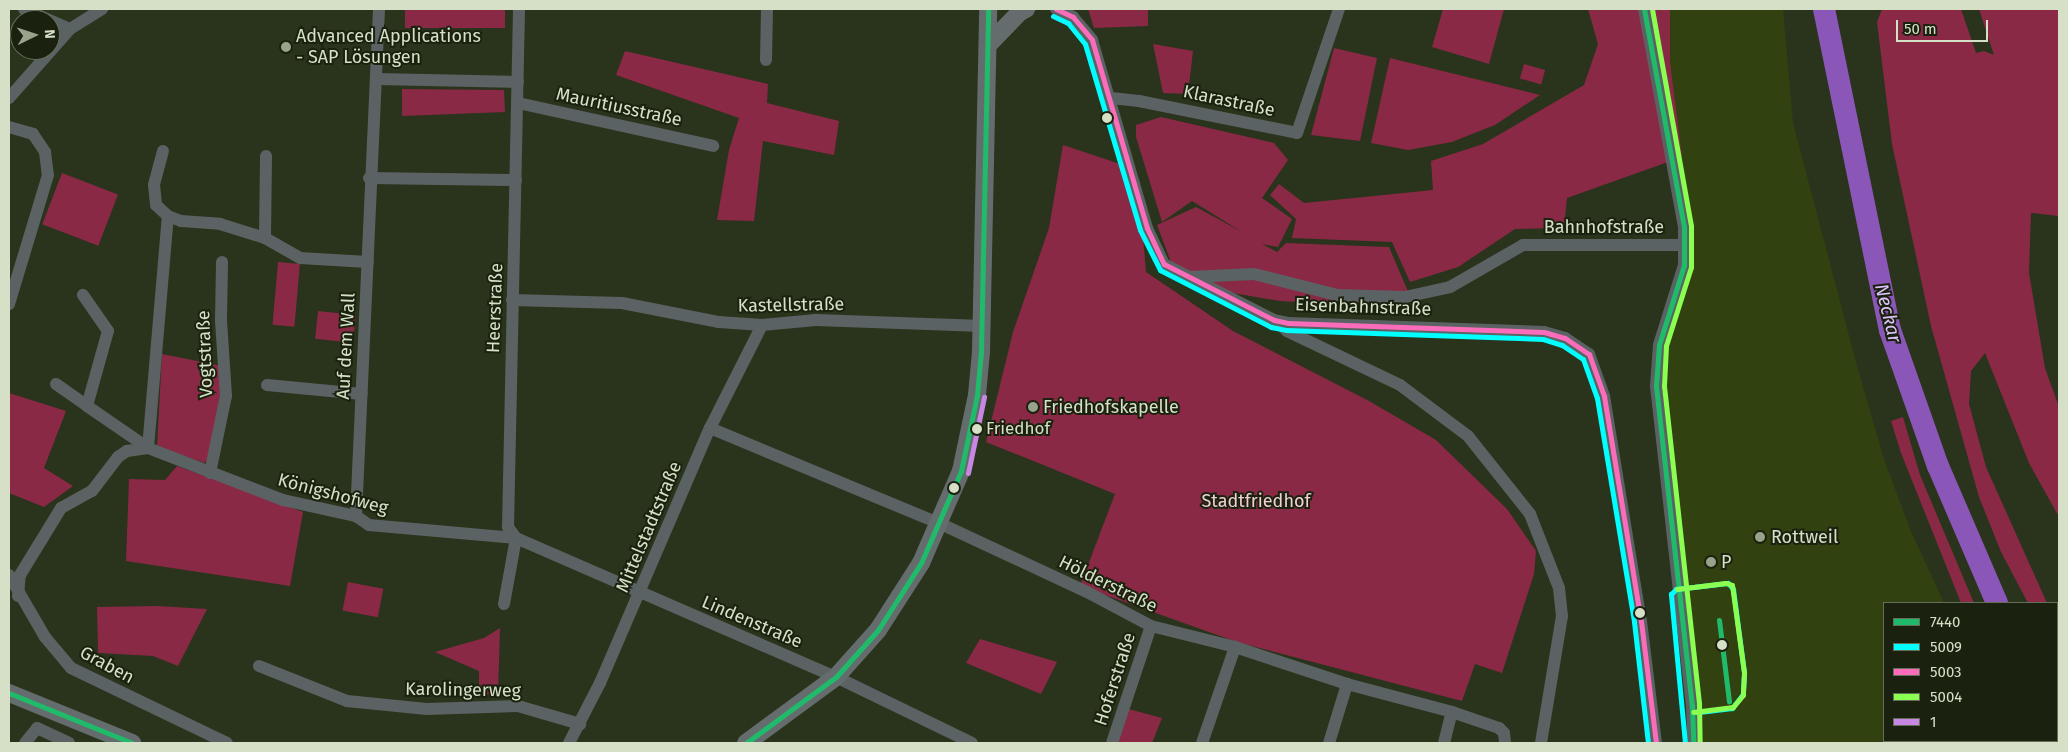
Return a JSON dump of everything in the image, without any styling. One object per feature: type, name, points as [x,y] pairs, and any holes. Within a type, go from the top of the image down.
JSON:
[{"type":"street","points":[[24,9],[70,28]]},
{"type":"street","points":[[9,98],[70,28],[102,9]]},
{"type":"street","name":"Auf dem Wall","points":[[356,516],[368,262],[369,178],[377,79],[378,9]]},
{"type":"street","name":"Heerstraße","points":[[504,604],[516,538],[508,528],[519,9]]},
{"type":"street","points":[[766,60],[767,9]]},
{"type":"street","points":[[746,743],[836,677],[878,630],[921,563],[941,524],[961,471],[977,395],[982,326],[988,9]]},
{"type":"street","points":[[988,45],[1020,12],[1026,9]]},
{"type":"street","name":"Eisenbahnstraße","points":[[1056,9],[1074,13],[1092,40],[1111,98],[1147,228],[1164,264],[1187,278],[1274,320],[1288,323],[1544,332],[1565,338],[1589,354],[1604,396],[1641,621],[1656,743]]},
{"type":"street","name":"Klarastraße","points":[[1111,98],[1139,101],[1297,133],[1313,92],[1339,9]]},
{"type":"street","name":"Bahnhofstraße","points":[[1187,278],[1254,274],[1337,295],[1405,297],[1450,287],[1523,245],[1685,245],[1681,207],[1644,9]]},
{"type":"street","points":[[377,79],[518,82]]},
{"type":"street","name":"Mauritiusstraße","points":[[518,103],[713,146]]},
{"type":"street","points":[[9,127],[33,134],[45,152],[48,175],[9,304]]},
{"type":"street","points":[[163,151],[154,185],[156,206],[168,216],[181,221],[220,224],[265,238],[300,258],[368,262]]},
{"type":"street","points":[[265,238],[266,156]]},
{"type":"street","points":[[369,178],[516,180]]},
{"type":"street","points":[[13,599],[20,575],[60,508],[92,491],[118,457],[127,451],[148,448],[168,216]]},
{"type":"street","points":[[1685,245],[1682,272],[1659,345],[1656,386],[1692,705],[1693,743]]},
{"type":"street","name":"Vogtstraße","points":[[210,473],[226,396],[221,320],[222,262]]},
{"type":"street","points":[[84,295],[108,331],[87,406]]},
{"type":"street","name":"Kastellstraße","points":[[512,300],[622,303],[719,322],[762,325],[816,320],[982,326]]},
{"type":"street","name":"Eisenbahnstraße","points":[[1274,320],[1287,331],[1400,385],[1468,436],[1530,514],[1559,588],[1562,616],[1541,743]]},
{"type":"street","name":"Mittelstadtstraße","points":[[569,743],[580,724],[639,593],[710,428],[762,325]]},
{"type":"street","name":"Königshofweg","points":[[56,384],[148,448],[283,500],[356,516],[369,525],[516,538]]},
{"type":"street","points":[[267,385],[362,394]]},
{"type":"street","name":"Hölderstraße","points":[[710,428],[941,524],[1088,592],[1151,626],[1235,647],[1347,684],[1452,712],[1505,738]]},
{"type":"street","name":"Lindenstraße","points":[[516,538],[836,677],[972,743]]},
{"type":"street","name":"Graben","points":[[9,575],[13,599],[71,668],[227,743]]},
{"type":"street","name":"Hoferstraße","points":[[1112,743],[1151,626]]},
{"type":"street","points":[[1202,743],[1235,647]]},
{"type":"street","name":"Karolingerweg","points":[[259,666],[346,701],[427,709],[518,706],[580,724]]},
{"type":"street","points":[[1329,743],[1347,684]]},
{"type":"street","points":[[9,692],[132,743]]},
{"type":"street","points":[[1444,743],[1452,712]]},
{"type":"street","points":[[25,743],[37,728],[70,743]]},
{"type":"shaded area","points":[[1670,9],[1783,9],[1793,123],[1857,366],[1883,456],[1910,529],[1944,602],[1883,602],[1883,742],[2008,743],[1701,743],[1663,382],[1668,347],[1689,278],[1683,167],[1670,61]]},
{"type":"green space","points":[[405,9],[505,9],[505,28],[405,28]]},
{"type":"green space","points":[[1088,9],[1148,9],[1148,26],[1094,28]]},
{"type":"green space","points":[[1443,9],[1504,9],[1489,64],[1432,47]]},
{"type":"green space","points":[[1588,9],[1670,9],[1670,61],[1682,157],[1567,198],[1564,228],[1515,229],[1458,267],[1410,282],[1392,242],[1292,238],[1296,219],[1270,195],[1279,184],[1304,203],[1433,190],[1431,161],[1483,144],[1584,85],[1598,44]]},
{"type":"green space","points":[[1882,9],[1961,9],[1976,53],[1984,51],[1994,55],[1979,9],[2059,9],[2059,216],[2031,213],[2029,273],[2045,368],[2059,407],[2059,517],[2029,463],[1985,353],[1971,371],[1969,404],[1986,467],[2047,602],[2027,602],[2001,552],[1979,497],[1931,326],[1892,144],[1877,22]]},
{"type":"green space","points":[[1153,44],[1193,51],[1188,94],[1163,93]]},
{"type":"green space","points":[[1334,48],[1377,58],[1360,141],[1311,135]]},
{"type":"green space","points":[[625,51],[768,84],[767,103],[839,121],[834,155],[763,141],[754,221],[717,220],[729,150],[739,118],[616,75]]},
{"type":"green space","points":[[1390,58],[1540,95],[1495,125],[1452,142],[1408,150],[1371,143]]},
{"type":"green space","points":[[1524,64],[1545,70],[1541,84],[1520,78]]},
{"type":"green space","points":[[402,89],[504,90],[505,112],[402,116]]},
{"type":"green space","points":[[1161,117],[1274,143],[1288,160],[1262,198],[1292,219],[1278,247],[1262,244],[1277,252],[1286,243],[1389,247],[1412,301],[1332,304],[1280,301],[1227,292],[1171,262],[1157,225],[1196,207],[1242,232],[1192,201],[1162,222],[1136,137],[1136,125]]},
{"type":"green space","name":"Stadtfriedhof","points":[[1063,145],[1123,165],[1143,236],[1146,272],[1233,331],[1369,401],[1436,440],[1507,509],[1536,551],[1534,574],[1502,673],[1475,664],[1462,701],[1237,642],[1080,586],[1115,494],[986,442],[1013,332],[1049,228]]},
{"type":"green space","points":[[62,173],[118,195],[98,246],[42,224]]},
{"type":"green space","points":[[278,262],[300,264],[294,327],[273,325]]},
{"type":"green space","points":[[318,311],[356,315],[353,343],[315,339]]},
{"type":"green space","points":[[162,354],[222,366],[221,395],[210,454],[205,463],[157,447]]},
{"type":"green space","points":[[9,393],[66,411],[44,468],[73,486],[44,507],[9,493]]},
{"type":"green space","points":[[1903,417],[1920,475],[1974,602],[1961,602],[1901,453],[1891,421]]},
{"type":"green space","points":[[177,466],[303,512],[290,586],[126,561],[129,479],[165,480]]},
{"type":"green space","points":[[348,582],[383,589],[378,617],[342,610]]},
{"type":"green space","points":[[158,606],[207,609],[178,666],[153,656],[98,653],[97,607]]},
{"type":"green space","points":[[500,628],[498,694],[479,695],[479,671],[435,652],[484,638]]},
{"type":"green space","points":[[980,639],[1057,662],[1041,694],[966,663]]},
{"type":"green space","points":[[1125,708],[1162,718],[1152,743],[1114,743]]},
{"type":"waterway","name":"Neckar","points":[[1824,9],[1890,330],[1938,466],[1997,602]]},
{"type":"transit line","name":"7440","points":[[746,743],[836,677],[878,630],[921,563],[961,471],[977,395],[981,352],[988,9]]},
{"type":"transit line","name":"5003","points":[[1056,9],[1073,17],[1092,40],[1147,228],[1164,264],[1274,320],[1288,323],[1544,332],[1565,338],[1589,354],[1604,396],[1641,621],[1656,743]]},
{"type":"transit line","name":"7440","points":[[1644,9],[1684,227],[1684,265],[1659,345],[1656,386],[1692,705],[1693,743]]},
{"type":"transit line","name":"5004","points":[[1652,9],[1691,226],[1691,267],[1666,346],[1664,386],[1699,704],[1700,743]]},
{"type":"transit line","name":"5009","points":[[1053,16],[1068,23],[1085,44],[1140,230],[1160,270],[1271,327],[1286,330],[1543,339],[1562,345],[1583,359],[1597,398],[1634,622],[1648,743]]},
{"type":"transit line","name":"1","points":[[968,473],[984,397]]},
{"type":"transit line","name":"5004","points":[[1677,589],[1726,583],[1732,585],[1744,673],[1743,695],[1733,707],[1693,712]]},
{"type":"transit line","name":"5009","points":[[1685,743],[1671,594],[1676,589],[1728,583],[1733,589],[1744,673],[1743,694],[1732,708],[1697,712]]},
{"type":"transit line","name":"7440","points":[[1719,620],[1729,701]]},
{"type":"transit line","name":"7440","points":[[9,693],[132,743]]},
{"type":"place","name":"Advanced Applications - SAP Lösungen","points":[[286,47]]},
{"type":"place","name":"Friedhofskapelle","points":[[1033,407]]},
{"type":"place","name":"Friedhof","points":[[977,429]]},
{"type":"place","name":"Rottweil","points":[[1760,537]]},
{"type":"place","name":"P","points":[[1711,562]]}]
